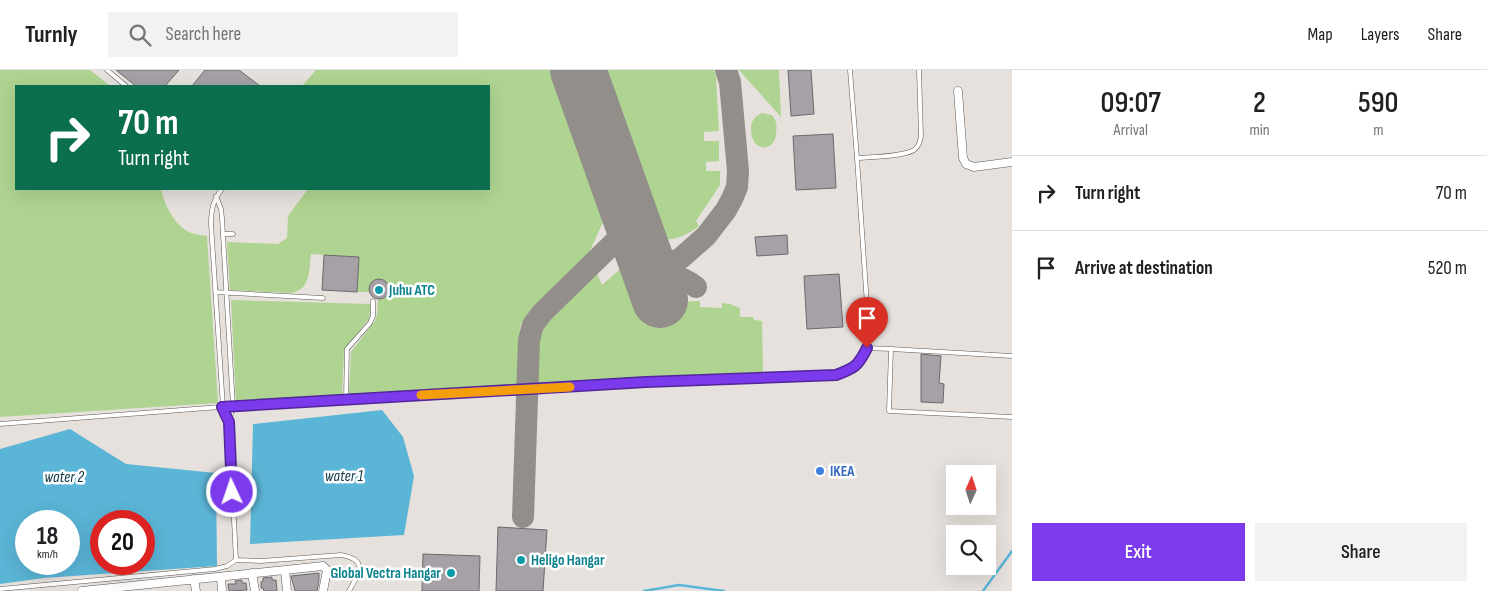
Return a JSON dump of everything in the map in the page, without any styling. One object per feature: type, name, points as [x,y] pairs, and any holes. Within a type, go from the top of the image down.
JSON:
[{"type":"street","points":[[958,91],[962,158],[966,164],[974,167],[1012,162]]},
{"type":"street","points":[[82,591],[162,587],[194,580],[325,567],[327,570],[323,591]]},
{"type":"street","points":[[285,570],[288,591]]},
{"type":"street","points":[[252,574],[255,591]]},
{"type":"street","points":[[221,577],[222,591]]},
{"type":"street","points":[[194,580],[196,591]]},
{"type":"lane","points":[[106,70],[125,85]]},
{"type":"lane","points":[[0,424],[233,406],[646,382],[836,375],[849,370],[860,362],[867,348],[868,334],[850,70]]},
{"type":"lane","points":[[857,158],[899,154],[913,150],[919,144],[921,136],[919,70]]},
{"type":"lane","points":[[221,190],[216,196],[211,211],[211,224],[222,407],[229,422]]},
{"type":"lane","points":[[216,196],[220,209],[223,234],[233,406],[229,422],[236,560]]},
{"type":"lane","points":[[223,234],[232,234]]},
{"type":"lane","points":[[215,292],[322,298]]},
{"type":"lane","points":[[346,400],[347,350],[370,323],[373,301]]},
{"type":"lane","points":[[867,348],[1012,356]]},
{"type":"lane","points":[[891,349],[889,411],[1012,417]]},
{"type":"lane","points":[[0,590],[216,569],[236,560],[261,561],[341,555],[352,557],[359,565],[359,571],[349,591]]},
{"type":"green space","points":[[0,70],[90,70],[109,85],[15,85],[15,190],[161,190],[169,211],[176,221],[189,232],[207,236],[218,403],[0,417]]},
{"type":"green space","points":[[316,70],[552,70],[600,197],[604,213],[603,222],[588,255],[528,314],[521,324],[518,386],[349,396],[351,352],[375,321],[378,299],[385,297],[389,291],[387,283],[379,280],[371,284],[370,292],[357,292],[359,257],[311,254],[306,283],[298,291],[292,293],[230,290],[227,242],[278,244],[287,238],[288,216],[307,190],[490,190],[490,85],[303,85]]},
{"type":"green space","points":[[599,70],[714,70],[719,131],[704,132],[704,141],[719,141],[719,161],[706,162],[706,171],[720,171],[720,185],[696,221],[699,226],[690,232],[672,239],[661,238],[656,235],[621,127],[625,120],[621,108],[612,103]]},
{"type":"green space","points":[[739,70],[779,70],[781,117]]},
{"type":"green space","points":[[762,113],[772,115],[775,119],[775,140],[767,147],[758,146],[752,136],[752,122],[757,115]]},
{"type":"green space","points":[[626,264],[644,314],[677,302],[700,301],[700,307],[722,308],[722,303],[730,304],[740,308],[740,317],[753,317],[754,320],[762,321],[763,372],[530,385],[534,333],[544,316],[595,269],[602,285]]},
{"type":"green space","points":[[231,300],[371,304],[369,319],[344,350],[342,396],[236,402]]},
{"type":"water","name":"water 1","points":[[382,410],[403,437],[414,476],[404,535],[250,544],[253,424]]},
{"type":"water","name":"water 2","points":[[70,429],[126,464],[216,473],[217,566],[155,570],[155,510],[90,510],[90,575],[0,584],[0,449]]},
{"type":"building","points":[[116,70],[179,70],[166,85],[135,85]]},
{"type":"building","points":[[205,70],[239,70],[259,85],[193,85]]},
{"type":"building","points":[[788,70],[811,70],[814,114],[791,116]]},
{"type":"building","points":[[833,134],[836,188],[796,190],[793,136]]},
{"type":"building","points":[[787,235],[788,254],[757,256],[755,237]]},
{"type":"building","points":[[324,255],[359,257],[357,292],[322,290]]},
{"type":"building","points":[[839,274],[843,327],[807,329],[804,276]]},
{"type":"building","name":"Juhu ATC","points":[[379,279],[386,282],[389,289],[386,296],[379,299],[372,296],[369,289],[372,282]]},
{"type":"building","points":[[921,354],[941,356],[939,383],[944,384],[943,403],[921,402]]},
{"type":"building","name":"Heligo Hangar","points":[[498,527],[547,530],[543,591],[496,591]]},
{"type":"building","name":"Global Vectra Hangar","points":[[423,554],[480,556],[479,591],[422,591]]},
{"type":"building","points":[[319,573],[317,591],[295,591],[291,576]]},
{"type":"building","points":[[272,577],[272,580],[276,580],[277,591],[264,591],[261,588],[263,578]]},
{"type":"building","points":[[242,580],[242,583],[246,583],[247,590],[229,591],[228,584],[236,584],[235,581]]},
{"type":"waterway","points":[[983,591],[1012,551]]},
{"type":"waterway","points":[[644,591],[679,585],[724,591]]},
{"type":"taxiway","points":[[650,274],[681,258],[706,236],[726,210],[737,187],[738,171],[730,82],[726,70]]},
{"type":"taxiway","points":[[523,517],[529,340],[533,325],[542,313],[633,224]]},
{"type":"taxiway","points":[[650,274],[674,276],[696,287]]},
{"type":"runway","points":[[578,70],[660,300]]},
{"type":"slow traffic","points":[[421,395],[570,387]]},
{"type":"place","name":"Juhu ATC","points":[[379,290]]},
{"type":"place","name":"IKEA","points":[[820,471]]},
{"type":"place","name":"Heligo Hangar","points":[[521,560]]},
{"type":"place","name":"Global Vectra Hangar","points":[[451,573]]},
{"type":"route","points":[[232,492],[229,422],[222,407],[646,382],[836,375],[849,370],[860,362],[867,348]]}]
